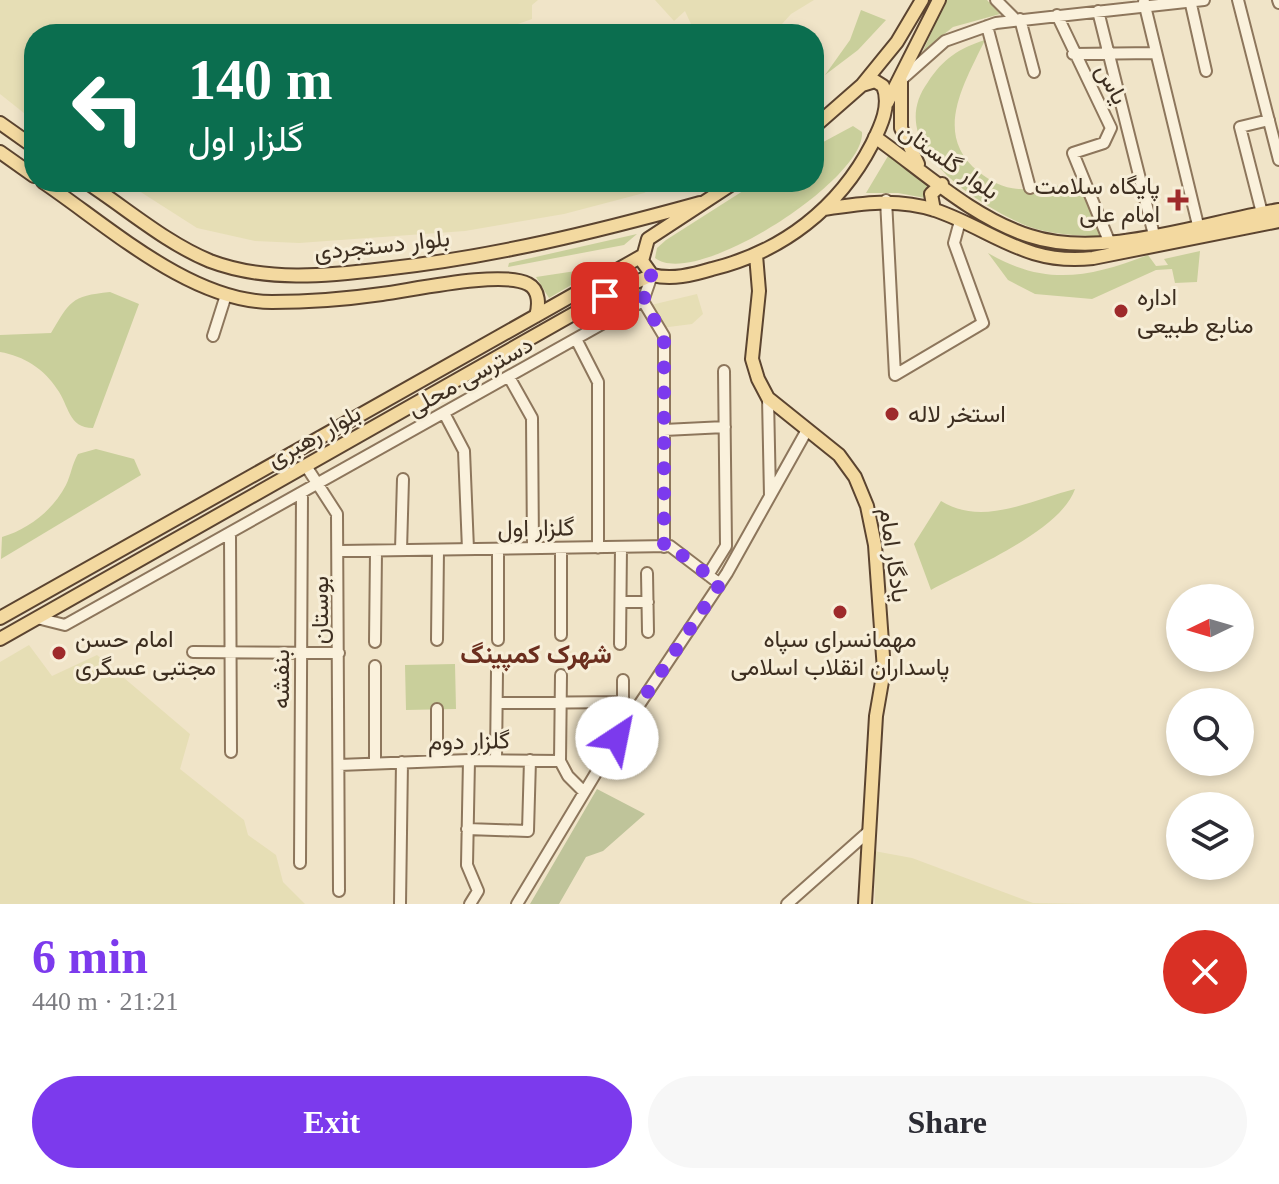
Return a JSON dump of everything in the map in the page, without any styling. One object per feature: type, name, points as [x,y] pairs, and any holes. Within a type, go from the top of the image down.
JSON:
[{"type":"main road","points":[[824,118],[862,85],[897,42],[922,0]]},
{"type":"main road","points":[[718,192],[648,239],[642,256],[645,267],[652,275],[682,276],[756,255],[792,235],[824,209],[856,171],[875,137],[887,103],[939,0]]},
{"type":"main road","points":[[901,80],[901,128],[922,170]]},
{"type":"main road","points":[[862,85],[875,81],[883,86],[887,103]]},
{"type":"main road","points":[[0,123],[24,140]]},
{"type":"main road","name":"بلوار گلستان","points":[[875,137],[1004,225],[1051,241],[1109,241],[1154,235],[1279,210]]},
{"type":"main road","points":[[0,152],[24,169]]},
{"type":"main road","points":[[934,210],[931,194],[942,184]]},
{"type":"main road","name":"بلوار دستجردی","points":[[58,192],[189,280],[226,295],[271,302],[379,295],[487,279],[528,284],[534,290],[539,306],[536,316]]},
{"type":"main road","name":"بلوار دستجردی","points":[[102,192],[208,260],[257,274],[283,276],[352,273],[501,253],[556,243],[700,203]]},
{"type":"main road","name":"بلوار گلستان","points":[[824,209],[886,200],[934,210],[1022,251],[1050,259],[1093,258],[1279,221]]},
{"type":"main road","points":[[1050,259],[1058,251],[1051,241]]},
{"type":"main road","name":"یادگار امام","points":[[756,255],[759,291],[752,359],[768,398],[839,455],[855,477],[867,506],[875,545],[884,670],[876,716],[865,904]]},
{"type":"main road","name":"بلوار رهبری","points":[[0,618],[642,256]]},
{"type":"main road","name":"بلوار رهبری","points":[[0,639],[605,296],[652,275]]},
{"type":"street","points":[[996,0],[1017,19],[1034,72]]},
{"type":"street","points":[[901,80],[945,41],[987,26],[1017,19],[1144,3],[1204,0]]},
{"type":"street","points":[[1238,0],[1279,160]]},
{"type":"street","points":[[1190,1],[1206,71]]},
{"type":"street","points":[[1144,3],[1198,225]]},
{"type":"street","points":[[1098,11],[1154,235]]},
{"type":"street","name":"یاس","points":[[1057,15],[1111,128],[1104,143],[1073,153],[1109,241]]},
{"type":"street","points":[[987,26],[1030,188]]},
{"type":"street","points":[[1073,54],[1156,53]]},
{"type":"street","points":[[1262,213],[1240,127],[1269,120]]},
{"type":"street","points":[[886,200],[895,375],[983,323],[954,243],[960,221]]},
{"type":"street","points":[[652,275],[643,301],[664,336],[664,547],[670,546],[720,584]]},
{"type":"street","points":[[213,336],[226,295]]},
{"type":"street","name":"دسترسی محلی","points":[[37,618],[65,625],[643,301]]},
{"type":"street","points":[[576,339],[598,382],[598,548]]},
{"type":"street","points":[[708,575],[726,546],[724,371]]},
{"type":"street","points":[[509,377],[532,418],[533,548]]},
{"type":"street","points":[[768,398],[770,496]]},
{"type":"street","points":[[444,413],[464,451],[468,549]]},
{"type":"street","points":[[664,430],[725,427]]},
{"type":"street","points":[[517,904],[584,792],[720,584],[807,430]]},
{"type":"street","name":"بوستان","points":[[306,466],[337,514],[340,551],[339,891]]},
{"type":"street","points":[[401,550],[403,479]]},
{"type":"street","name":"بنفشه","points":[[300,863],[302,494]]},
{"type":"street","points":[[230,535],[231,752]]},
{"type":"street","points":[[620,644],[621,547]]},
{"type":"street","name":"گلزار اول","points":[[340,551],[664,547]]},
{"type":"street","points":[[561,548],[561,635]]},
{"type":"street","points":[[498,549],[498,640]]},
{"type":"street","points":[[437,640],[438,550]]},
{"type":"street","points":[[375,642],[376,551]]},
{"type":"street","points":[[647,573],[648,632]]},
{"type":"street","points":[[621,602],[648,602]]},
{"type":"street","points":[[193,652],[339,653]]},
{"type":"street","points":[[375,666],[375,763]]},
{"type":"street","points":[[496,760],[497,671]]},
{"type":"street","points":[[561,675],[560,761],[568,776],[584,792]]},
{"type":"street","points":[[497,703],[623,702],[623,680]]},
{"type":"street","points":[[437,709],[437,761]]},
{"type":"street","points":[[469,760],[467,865],[478,891],[470,904]]},
{"type":"street","name":"گلزار دوم","points":[[339,765],[469,760],[560,761]]},
{"type":"street","points":[[467,829],[528,831],[530,760]]},
{"type":"street","points":[[400,904],[402,762]]},
{"type":"street","points":[[787,904],[867,833]]},
{"type":"shaded area","points":[[0,0],[538,0],[532,5],[532,19],[518,24],[24,24],[24,113],[0,94]]},
{"type":"shaded area","points":[[655,0],[814,0],[791,14],[782,24],[691,24],[685,11],[674,21]]},
{"type":"shaded area","points":[[141,192],[646,192],[564,214],[465,231],[299,243],[255,241],[197,228]]},
{"type":"shaded area","points":[[697,294],[703,314],[692,324],[661,328],[651,305]]},
{"type":"shaded area","points":[[29,645],[52,676],[97,655],[190,734],[180,769],[244,820],[248,835],[276,855],[283,882],[305,904],[0,904],[0,662]]},
{"type":"shaded area","points":[[874,851],[912,858],[1033,903],[1096,904],[875,904]]},
{"type":"green space","points":[[946,0],[987,0],[1000,14],[953,27],[923,51]]},
{"type":"green space","points":[[861,10],[886,20],[858,50],[825,75],[850,40]]},
{"type":"green space","points":[[985,40],[956,109],[957,142],[965,158],[983,175],[1007,187],[1033,189],[1079,183],[1100,236],[1044,231],[1006,216],[961,187],[941,169],[926,149],[917,128],[917,105],[928,82],[952,55]]},
{"type":"green space","points":[[853,126],[862,132],[856,152],[824,188],[824,142]]},
{"type":"green space","points":[[891,151],[930,187],[924,191],[925,198],[898,193],[866,193]]},
{"type":"green space","points":[[741,192],[819,192],[775,225],[739,245],[705,258],[676,264],[655,258],[657,248]]},
{"type":"green space","points":[[637,234],[624,245],[508,267],[509,263]]},
{"type":"green space","points":[[1200,251],[1197,282],[1175,283],[1172,269],[1156,270],[1092,299],[1035,294],[1008,280],[988,253],[1029,270],[1067,275],[1106,269],[1148,255],[1156,266],[1168,265],[1164,259]]},
{"type":"green space","points":[[602,267],[549,298],[536,277]]},
{"type":"green space","points":[[110,292],[139,304],[93,428],[85,427],[74,420],[57,389],[40,370],[25,360],[0,352],[0,335],[51,333],[73,302]]},
{"type":"green space","points":[[96,449],[134,459],[141,475],[1,559],[2,537],[22,529],[47,510],[66,485],[78,454]]},
{"type":"green space","points":[[1075,489],[1052,520],[1033,534],[931,590],[914,544],[941,501],[973,512],[990,512]]},
{"type":"green space","points":[[455,664],[456,709],[406,710],[405,665]]},
{"type":"green space","points":[[597,789],[645,814],[603,851],[586,857],[559,904],[530,904]]},
{"type":"place","name":"پایگاه سلامت امام علی","points":[[1178,200]]},
{"type":"place","name":"اداره منابع طبیعی","points":[[1121,311]]},
{"type":"place","name":"استخر لاله","points":[[892,414]]},
{"type":"place","name":"مهمانسرای سپاه پاسداران انقلاب اسلامی","points":[[840,612]]},
{"type":"place","name":"امام حسن مجتبی عسگری","points":[[59,653]]},
{"type":"district","name":"شهرک کمپینگ","points":[[536,654]]},
{"type":"route","points":[[605,296],[636,279],[652,275],[643,301],[664,336],[664,547],[670,546],[720,584],[617,738]]}]
